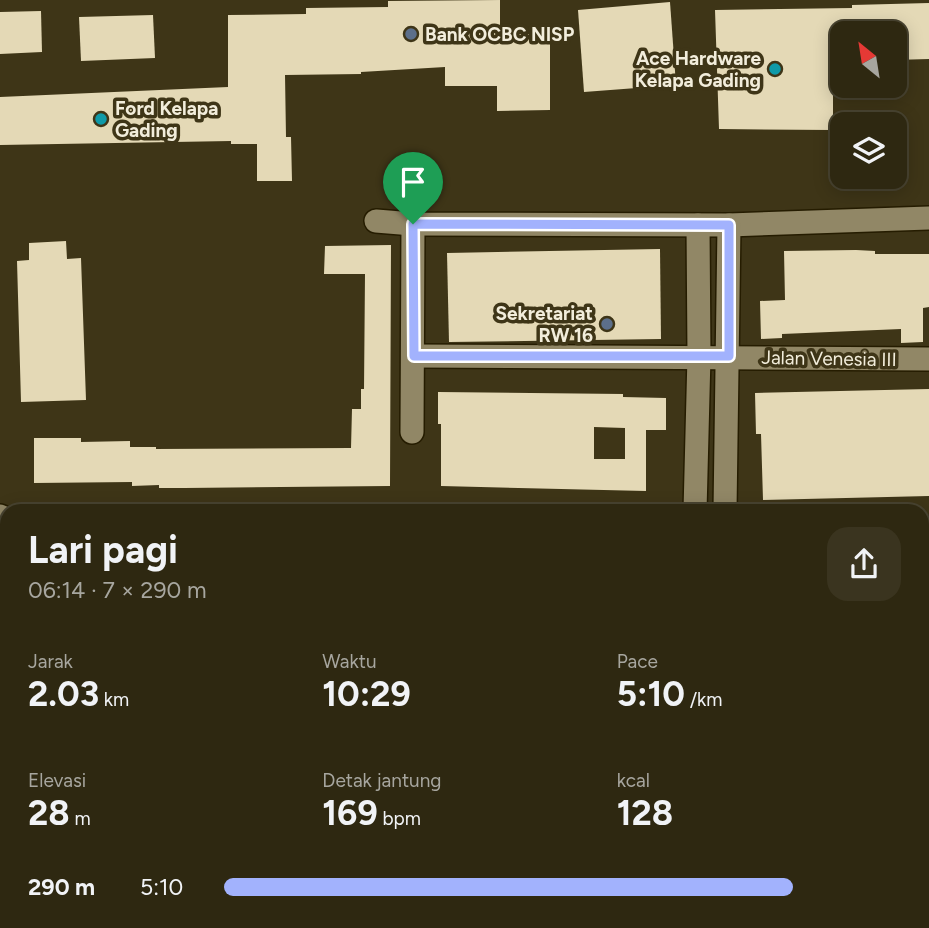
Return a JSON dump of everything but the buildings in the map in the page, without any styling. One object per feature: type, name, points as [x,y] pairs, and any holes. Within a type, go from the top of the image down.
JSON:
[{"type":"street","points":[[376,221],[413,224],[729,225],[929,218]]},
{"type":"street","points":[[412,432],[413,224]]},
{"type":"street","points":[[695,504],[699,356],[698,225]]},
{"type":"street","points":[[726,504],[729,225]]},
{"type":"street","name":"Jalan Venesia III","points":[[414,356],[929,359]]},
{"type":"place","name":"Bank OCBC NISP","points":[[411,34]]},
{"type":"place","name":"Ace Hardware Kelapa Gading","points":[[775,69]]},
{"type":"place","name":"Ford Kelapa Gading","points":[[101,119]]},
{"type":"place","name":"Sekretariat RW 16","points":[[607,324]]},
{"type":"route","points":[[413,224],[729,225],[729,356],[414,356],[413,224]]}]
